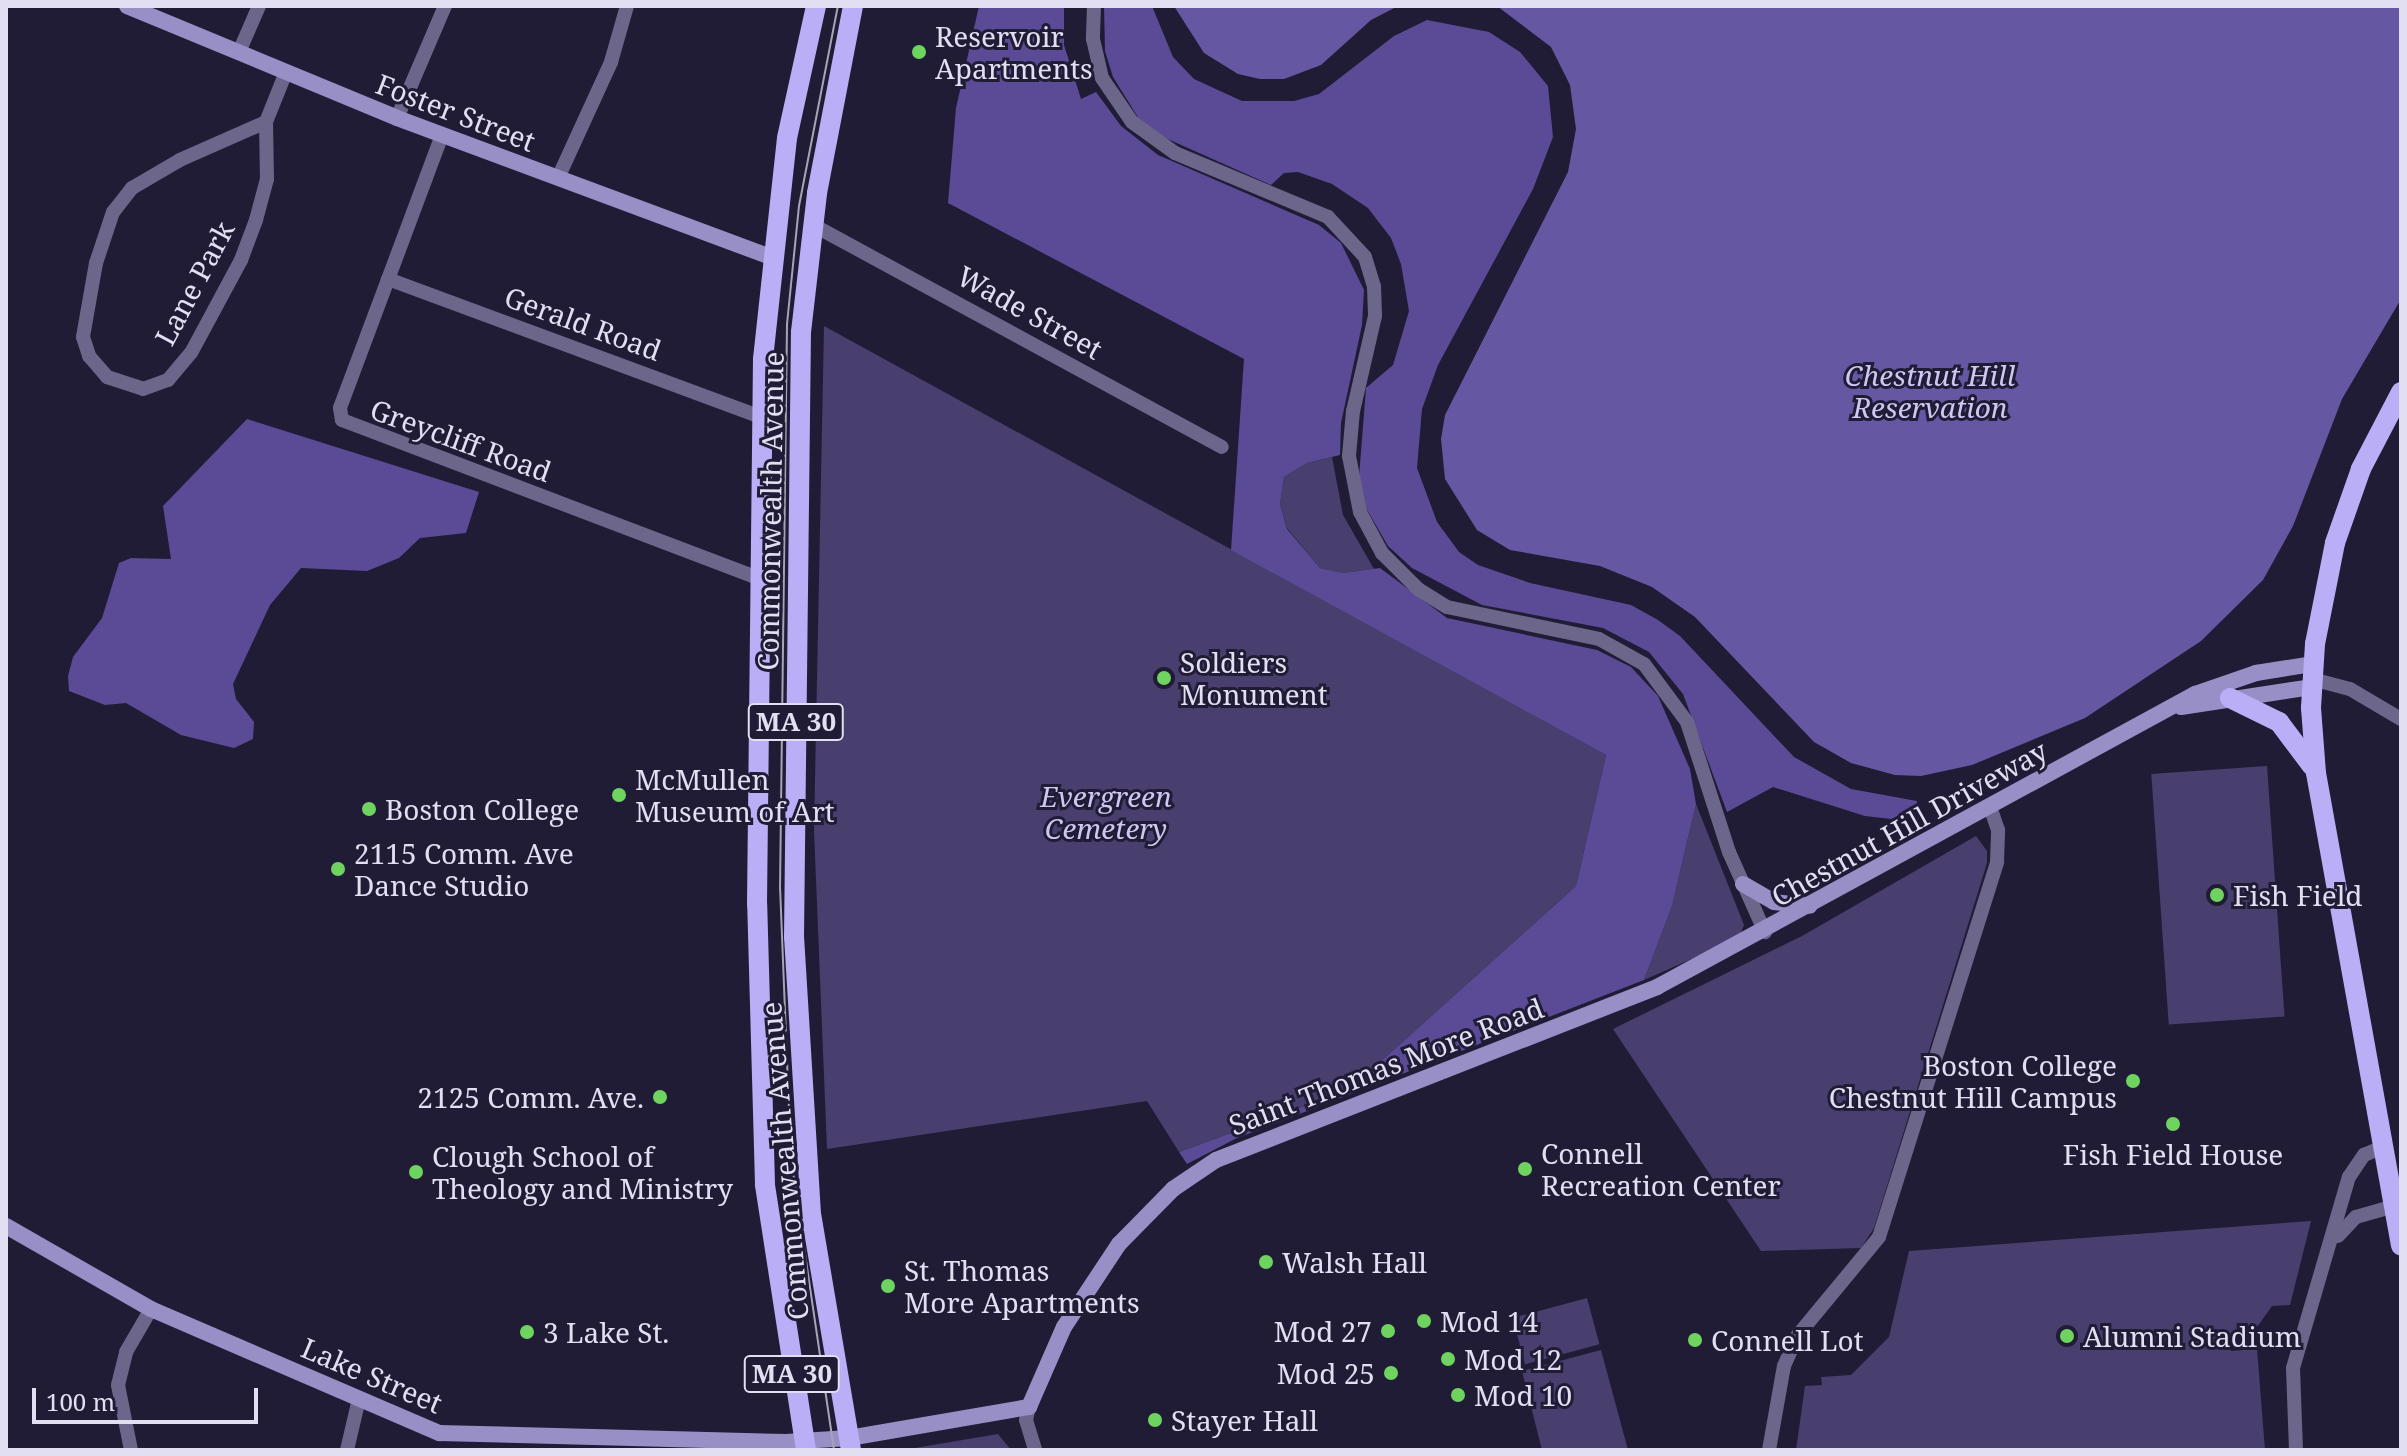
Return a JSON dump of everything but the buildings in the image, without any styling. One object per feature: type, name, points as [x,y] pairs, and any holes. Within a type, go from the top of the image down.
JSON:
[{"type":"main road","name":"Foster Street","points":[[127,6],[397,118],[771,257]]},
{"type":"main road","name":"Commonwealth Avenue","points":[[806,1446],[778,1287],[761,1128],[759,578],[761,417],[771,257],[787,138],[816,6]]},
{"type":"main road","name":"Commonwealth Avenue","points":[[850,1444],[813,1228],[798,1047],[797,499],[798,385],[813,225],[853,6]]},
{"type":"main road","points":[[2401,392],[2361,469],[2339,530],[2312,677],[2316,773],[2401,1245]]},
{"type":"main road","points":[[760,500],[797,499]]},
{"type":"main road","name":"Chestnut Hill Driveway","points":[[2164,710],[2230,698],[2312,677]]},
{"type":"main road","name":"Chestnut Hill Driveway","points":[[1765,932],[2164,710],[2234,679],[2312,677]]},
{"type":"main road","points":[[2230,698],[2279,722],[2316,773]]},
{"type":"main road","points":[[1743,884],[1774,902],[1812,906]]},
{"type":"main road","name":"Saint Thomas More Road","points":[[1029,1407],[1071,1315],[1119,1244],[1139,1220],[1199,1171],[1269,1135],[1597,1013],[1765,932]]},
{"type":"main road","name":"Lake Street","points":[[6,1226],[151,1309],[423,1428],[456,1435],[660,1445],[850,1444]]},
{"type":"main road","points":[[850,1444],[1029,1407]]},
{"type":"street","points":[[239,52],[259,6]]},
{"type":"street","points":[[397,118],[445,6]]},
{"type":"street","points":[[558,178],[611,62],[627,6]]},
{"type":"street","name":"Chestnut Hill Driveway","points":[[1094,6],[1093,39],[1102,78],[1132,122],[1175,153],[1328,217],[1365,257],[1374,286],[1375,316],[1353,411],[1349,456],[1360,512],[1382,553],[1418,589],[1447,607],[1599,639],[1644,664],[1687,722],[1743,884],[1765,932]]},
{"type":"street","name":"Lane Park","points":[[266,122],[180,160],[132,188],[113,212],[96,263],[83,337],[89,356],[107,377],[143,389],[168,380],[191,353],[241,260],[256,220],[267,179],[266,122],[286,72]]},
{"type":"street","name":"Greycliff Road","points":[[442,135],[340,408],[346,424],[759,578]]},
{"type":"street","name":"Wade Street","points":[[813,225],[1222,447]]},
{"type":"street","name":"Gerald Road","points":[[388,279],[761,417]]},
{"type":"street","points":[[2312,677],[2350,689],[2401,719]]},
{"type":"street","points":[[1769,1450],[1784,1366],[1811,1315],[1839,1285],[1881,1229],[1997,862],[1998,830],[1990,807]]},
{"type":"street","points":[[2296,1450],[2293,1368],[2356,1164],[2383,1147]]},
{"type":"street","points":[[2335,1239],[2356,1217],[2394,1206]]},
{"type":"street","points":[[131,1450],[118,1385],[126,1352],[151,1309]]},
{"type":"street","points":[[347,1450],[359,1399]]},
{"type":"street","points":[[1029,1407],[1026,1419],[1035,1450]]},
{"type":"green space","name":"Evergreen Cemetery","points":[[824,326],[1606,755],[1576,886],[1349,1090],[1179,1152],[1147,1101],[827,1149],[814,831]]},
{"type":"green space","points":[[1332,457],[1343,515],[1374,569],[1343,573],[1320,568],[1287,528],[1280,504],[1284,477],[1307,463]]},
{"type":"green space","name":"Fish Field","points":[[2267,766],[2285,1016],[2169,1024],[2151,774]]},
{"type":"green space","points":[[1696,804],[1744,925],[1740,935],[1644,980],[1672,906]]},
{"type":"green space","points":[[1976,836],[1987,851],[1987,863],[1874,1228],[1861,1248],[1761,1251],[1613,1029],[1802,936]]},
{"type":"green space","name":"Alumni Stadium","points":[[2311,1221],[2290,1305],[2272,1306],[2255,1330],[2230,1339],[2231,1351],[2257,1349],[2265,1450],[1796,1450],[1805,1386],[1822,1385],[1821,1377],[1851,1375],[1889,1337],[1909,1251]]},
{"type":"green space","points":[[1587,1298],[1599,1344],[1525,1364],[1513,1318]]},
{"type":"green space","points":[[1601,1350],[1628,1450],[1542,1450],[1522,1371]]},
{"type":"green space","points":[[998,1434],[1011,1450],[903,1450]]},
{"type":"shaded area","points":[[979,6],[1064,6],[1064,45],[1081,99],[1096,92],[1121,126],[1158,155],[1319,225],[1341,243],[1364,290],[1362,325],[1341,423],[1340,455],[1307,463],[1284,477],[1280,504],[1287,529],[1320,568],[1343,573],[1380,568],[1447,618],[1597,650],[1631,667],[1658,696],[1690,769],[1696,804],[1672,906],[1644,980],[1235,1139],[1187,1164],[1179,1152],[1349,1090],[1576,886],[1606,755],[1231,550],[1244,359],[948,203],[956,108]]},
{"type":"shaded area","points":[[1104,6],[1152,6],[1173,57],[1194,79],[1242,101],[1294,101],[1319,94],[1394,36],[1427,20],[1489,32],[1520,52],[1548,86],[1553,137],[1533,189],[1438,365],[1422,409],[1417,468],[1437,522],[1459,552],[1478,565],[1530,583],[1631,605],[1658,620],[1680,636],[1794,757],[1851,789],[1917,801],[1917,813],[1891,819],[1865,816],[1773,787],[1727,812],[1683,694],[1649,652],[1603,628],[1482,605],[1412,568],[1388,546],[1366,508],[1359,477],[1366,388],[1393,365],[1409,311],[1401,264],[1391,238],[1368,208],[1332,184],[1298,172],[1284,173],[1271,185],[1161,136],[1139,119],[1113,77],[1105,51]]},
{"type":"shaded area","points":[[1174,6],[1398,6],[1371,20],[1321,65],[1284,79],[1260,79],[1238,74],[1204,53]]},
{"type":"shaded area","name":"Chestnut Hill Reservation","points":[[1497,6],[2401,6],[2401,299],[2342,399],[2293,526],[2263,580],[2201,641],[2085,718],[1972,765],[1921,776],[1895,775],[1851,763],[1814,742],[1695,617],[1652,587],[1600,566],[1510,550],[1477,530],[1445,479],[1441,439],[1445,415],[1568,172],[1576,129],[1570,85],[1551,47]]},
{"type":"shaded area","points":[[247,419],[479,492],[466,533],[420,538],[399,558],[367,571],[301,568],[270,605],[233,684],[236,699],[254,722],[253,739],[234,748],[181,735],[126,703],[105,705],[69,691],[68,676],[73,657],[102,618],[119,563],[131,558],[171,559],[163,506]]},
{"type":"tram line","points":[[834,1450],[791,1160],[780,889],[787,324],[799,206],[838,6]]},
{"type":"place","name":"Reservoir Apartments","points":[[919,52]]},
{"type":"place","name":"Soldiers Monument","points":[[1164,678]]},
{"type":"place","name":"McMullen Museum of Art","points":[[619,795]]},
{"type":"place","name":"Boston College","points":[[369,809]]},
{"type":"place","name":"2115 Comm. Ave Dance Studio","points":[[338,869]]},
{"type":"place","name":"Fish Field","points":[[2217,895]]},
{"type":"place","name":"Boston College Chestnut Hill Campus","points":[[2133,1081]]},
{"type":"place","name":"2125 Comm. Ave.","points":[[660,1097]]},
{"type":"place","name":"Fish Field House","points":[[2173,1124]]},
{"type":"place","name":"Connell Recreation Center","points":[[1525,1169]]},
{"type":"place","name":"Clough School of Theology and Ministry","points":[[416,1172]]},
{"type":"place","name":"Walsh Hall","points":[[1266,1262]]},
{"type":"place","name":"St. Thomas More Apartments","points":[[888,1286]]},
{"type":"place","name":"Mod 14","points":[[1424,1321]]},
{"type":"place","name":"Mod 27","points":[[1388,1331]]},
{"type":"place","name":"3 Lake St.","points":[[527,1332]]},
{"type":"place","name":"Alumni Stadium","points":[[2067,1336]]},
{"type":"place","name":"Connell Lot","points":[[1695,1340]]},
{"type":"place","name":"Mod 12","points":[[1448,1359]]},
{"type":"place","name":"Mod 25","points":[[1391,1373]]},
{"type":"place","name":"Mod 10","points":[[1458,1395]]},
{"type":"place","name":"Stayer Hall","points":[[1155,1420]]}]
